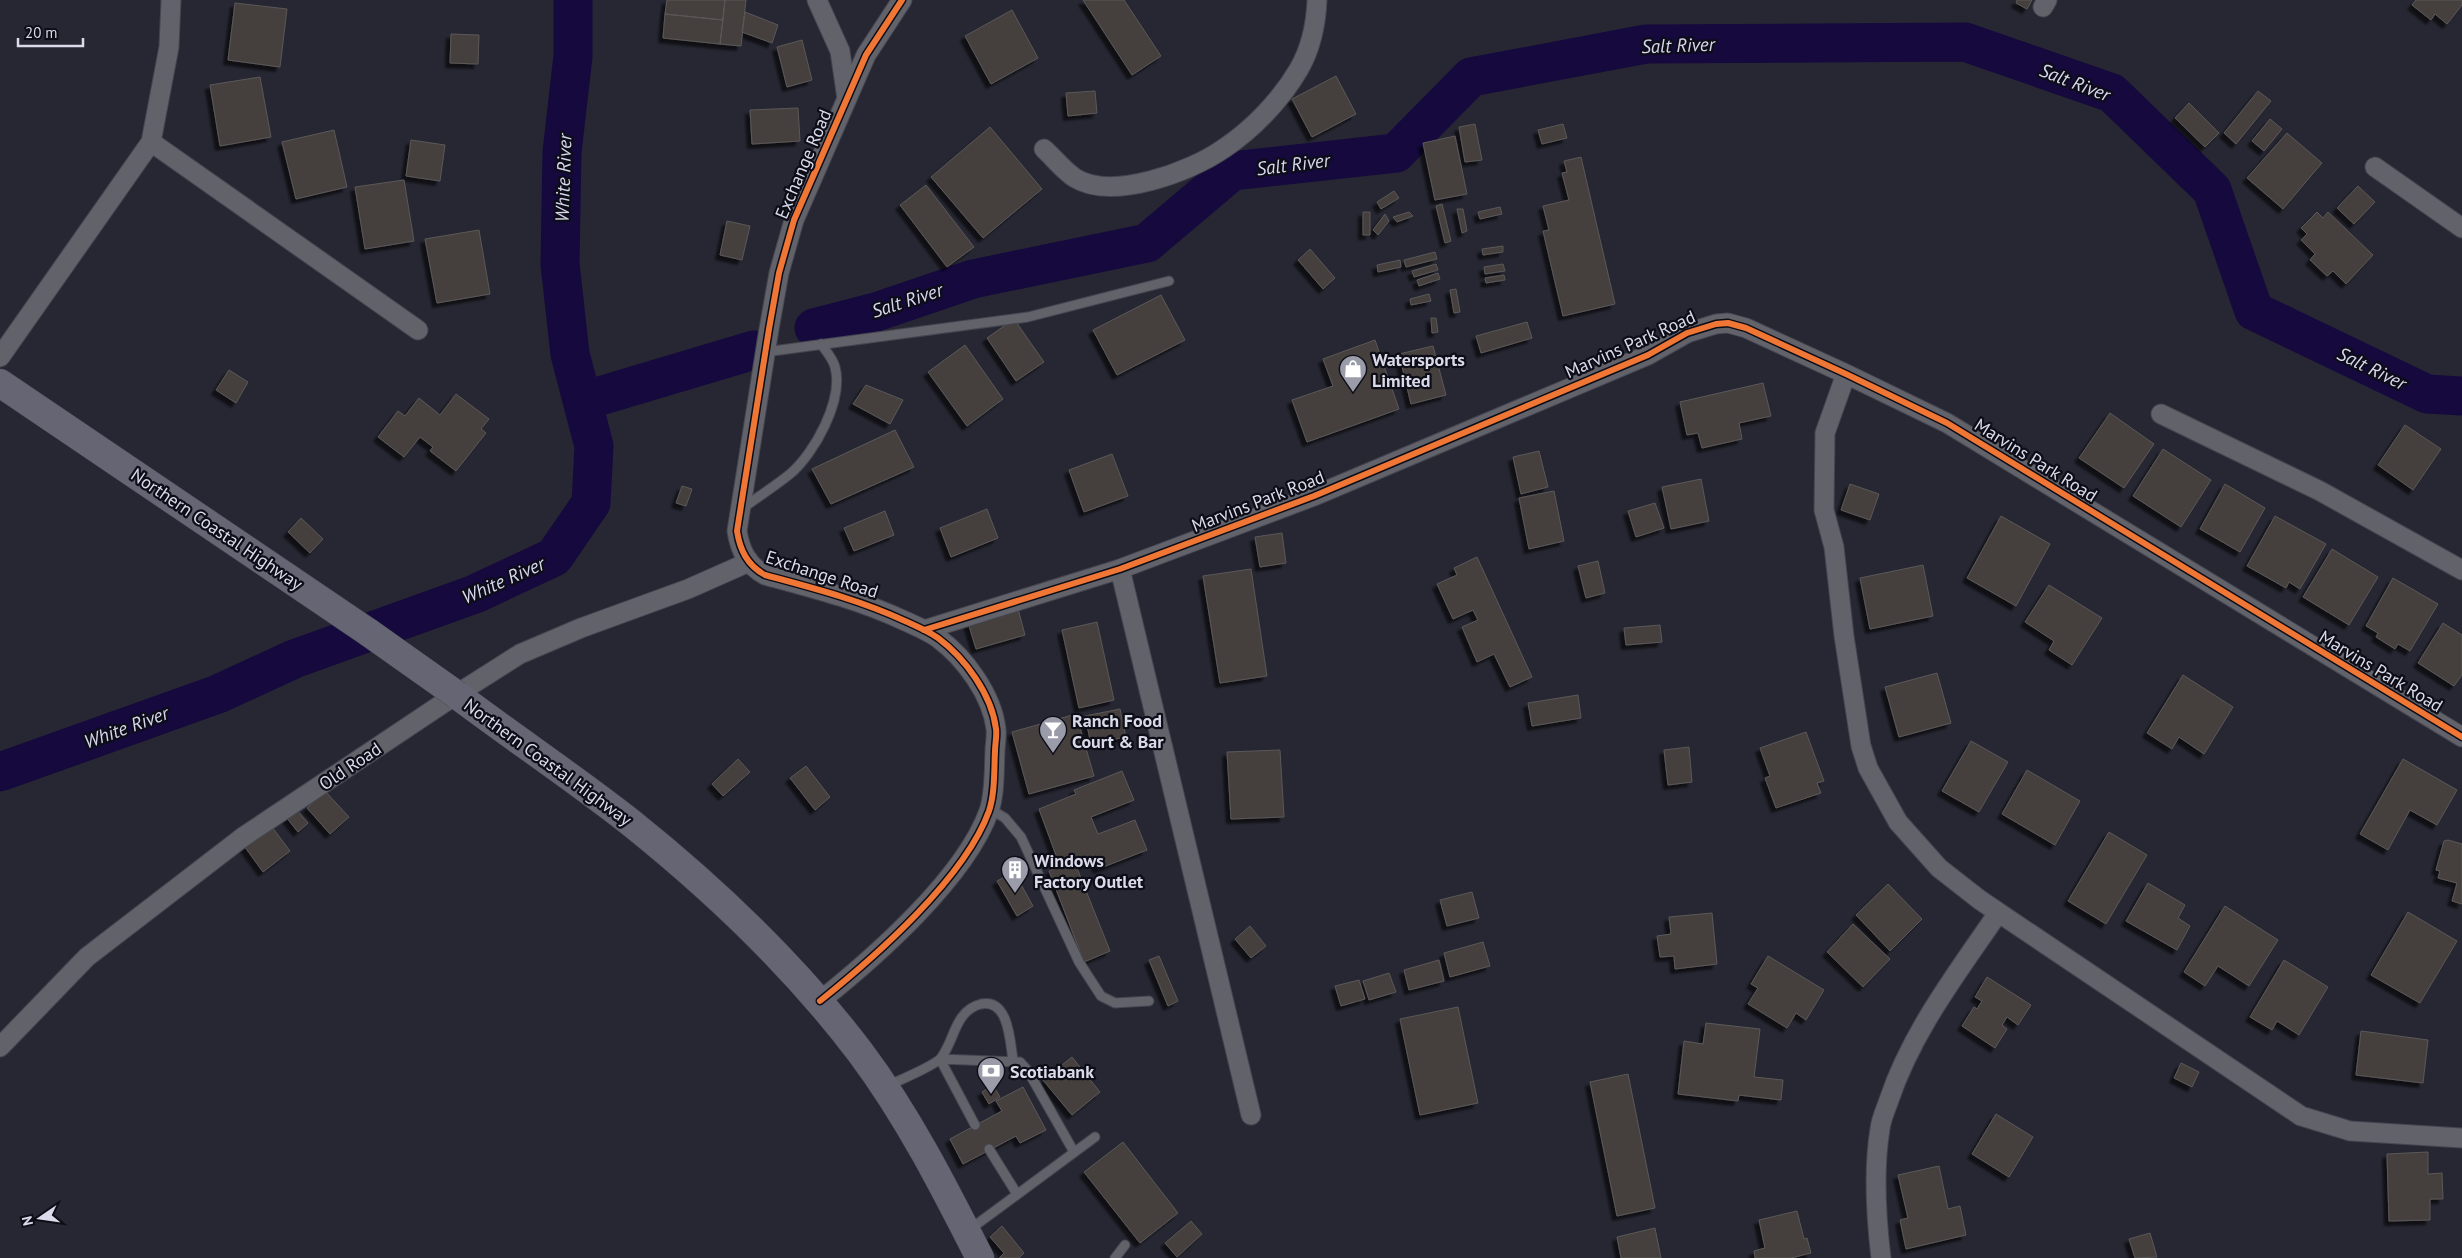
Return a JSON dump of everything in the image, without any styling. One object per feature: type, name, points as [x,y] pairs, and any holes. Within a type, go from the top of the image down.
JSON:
[{"type":"main road","name":"Northern Coastal Highway","points":[[0,383],[315,594],[628,821],[691,872],[749,926],[820,1002],[885,1087],[941,1180],[980,1258]]},
{"type":"street","points":[[0,357],[151,142],[169,47],[171,0]]},
{"type":"street","points":[[817,0],[840,51],[847,100]]},
{"type":"street","name":"Exchange Road","points":[[820,1002],[863,967],[940,889],[973,844],[990,809],[992,794],[996,729],[990,706],[978,682],[948,647],[924,630],[872,605],[765,575],[749,562],[738,539],[740,509],[765,352],[780,273],[794,220],[866,55],[902,0]]},
{"type":"street","points":[[1044,149],[1075,178],[1106,187],[1144,184],[1186,168],[1222,150],[1254,124],[1298,69],[1315,27],[1317,0]]},
{"type":"street","points":[[151,142],[418,330]]},
{"type":"street","points":[[2375,167],[2462,228]]},
{"type":"street","name":"Marvins Park Road","points":[[924,630],[1120,569],[1314,496],[1648,354],[1687,333],[1716,324],[1728,324],[1746,328],[1947,423],[2462,737]]},
{"type":"street","points":[[1846,374],[1825,433],[1824,510],[1834,547],[1844,636],[1861,746],[1868,768],[1898,822],[1939,868],[1998,913],[2301,1116],[2350,1131],[2462,1138]]},
{"type":"street","points":[[2161,414],[2320,491],[2462,570]]},
{"type":"street","name":"Old Road","points":[[0,1047],[87,957],[235,843],[480,679],[520,654],[581,628],[688,589],[749,562]]},
{"type":"street","points":[[1120,569],[1251,1115]]},
{"type":"street","points":[[1881,1258],[1877,1220],[1876,1178],[1880,1128],[1896,1078],[1925,1022],[1998,913]]},
{"type":"lane","points":[[765,352],[1028,317],[1168,282]]},
{"type":"lane","points":[[740,509],[791,473],[822,432],[832,407],[836,388],[835,368],[821,344]]},
{"type":"lane","points":[[990,809],[1005,818],[1021,837],[1080,962],[1101,996],[1115,1003],[1149,1001]]},
{"type":"lane","points":[[940,1059],[950,1043],[961,1018],[969,1008],[983,1004],[994,1006],[1001,1011],[1006,1020],[1013,1060]]},
{"type":"lane","points":[[940,1059],[976,1125]]},
{"type":"lane","points":[[885,1087],[940,1059],[1013,1060],[1020,1062],[1028,1070],[1074,1152]]},
{"type":"lane","points":[[966,1231],[1094,1137]]},
{"type":"lane","points":[[989,1149],[1016,1194]]},
{"type":"lane","points":[[1115,1258],[1125,1245]]},
{"type":"building","points":[[667,0],[725,0],[723,20],[665,14]]},
{"type":"building","points":[[725,0],[746,0],[741,46],[720,44]]},
{"type":"building","points":[[1083,0],[1124,0],[1161,56],[1132,75]]},
{"type":"building","points":[[2017,0],[2032,0],[2027,9],[2016,3]]},
{"type":"building","points":[[2416,0],[2462,0],[2462,5],[2447,24],[2435,14],[2431,20],[2412,5]]},
{"type":"building","points":[[235,3],[287,9],[280,67],[228,60]]},
{"type":"building","points":[[1012,10],[1038,58],[991,84],[965,36]]},
{"type":"building","points":[[745,12],[778,25],[772,43],[742,32]]},
{"type":"building","points":[[665,14],[723,20],[720,44],[663,38]]},
{"type":"building","points":[[451,34],[479,35],[478,64],[450,63]]},
{"type":"building","points":[[802,40],[812,80],[787,87],[777,47]]},
{"type":"building","points":[[1336,76],[1356,114],[1312,137],[1292,99]]},
{"type":"building","points":[[260,77],[271,137],[220,146],[210,85]]},
{"type":"building","points":[[1095,91],[1097,113],[1068,116],[1066,93]]},
{"type":"building","points":[[2258,91],[2271,101],[2236,144],[2224,133]]},
{"type":"building","points":[[2189,103],[2219,133],[2205,147],[2175,118]]},
{"type":"building","points":[[798,108],[800,141],[752,144],[750,110]]},
{"type":"building","points":[[2270,119],[2282,129],[2264,151],[2252,141]]},
{"type":"building","points":[[1475,124],[1482,160],[1465,162],[1459,127]]},
{"type":"building","points":[[1563,124],[1567,138],[1542,144],[1538,130]]},
{"type":"building","points":[[990,127],[1042,189],[983,238],[931,177]]},
{"type":"building","points":[[334,130],[347,187],[296,199],[282,142]]},
{"type":"building","points":[[2287,133],[2322,163],[2283,209],[2247,178]]},
{"type":"building","points":[[1455,136],[1467,194],[1435,200],[1423,143]]},
{"type":"building","points":[[411,140],[445,145],[440,181],[406,176]]},
{"type":"building","points":[[1581,157],[1615,304],[1563,316],[1543,231],[1549,230],[1543,206],[1569,200],[1562,173],[1567,172],[1564,161]]},
{"type":"building","points":[[404,180],[414,241],[365,249],[355,187]]},
{"type":"building","points":[[926,185],[974,247],[947,267],[900,205]]},
{"type":"building","points":[[2358,186],[2375,202],[2354,224],[2337,208]]},
{"type":"building","points":[[1394,191],[1399,198],[1381,209],[1377,202]]},
{"type":"building","points":[[1442,204],[1451,241],[1445,243],[1436,206]]},
{"type":"building","points":[[1500,207],[1502,214],[1480,219],[1478,212]]},
{"type":"building","points":[[1457,209],[1463,209],[1467,231],[1462,233]]},
{"type":"building","points":[[1363,212],[1370,212],[1370,235],[1363,235]]},
{"type":"building","points":[[1409,212],[1413,216],[1397,222],[1393,217]]},
{"type":"building","points":[[2317,212],[2323,218],[2328,212],[2373,255],[2346,284],[2333,271],[2327,276],[2310,260],[2315,254],[2301,240],[2307,234],[2301,228]]},
{"type":"building","points":[[1385,214],[1389,221],[1378,235],[1373,230]]},
{"type":"building","points":[[727,221],[750,226],[742,260],[720,255]]},
{"type":"building","points":[[479,230],[490,294],[437,303],[425,239]]},
{"type":"building","points":[[1503,246],[1503,252],[1483,255],[1482,249]]},
{"type":"building","points":[[1310,249],[1335,278],[1323,289],[1298,260]]},
{"type":"building","points":[[1435,252],[1437,259],[1406,267],[1404,260]]},
{"type":"building","points":[[1400,260],[1401,267],[1378,272],[1377,265]]},
{"type":"building","points":[[1436,264],[1438,270],[1414,277],[1412,271]]},
{"type":"building","points":[[1503,264],[1505,271],[1485,274],[1484,267]]},
{"type":"building","points":[[1438,273],[1440,279],[1419,286],[1417,280]]},
{"type":"building","points":[[1504,275],[1505,280],[1486,283],[1485,278]]},
{"type":"building","points":[[1456,289],[1460,312],[1454,313],[1450,290]]},
{"type":"building","points":[[1429,294],[1431,301],[1411,305],[1410,299]]},
{"type":"building","points":[[1161,295],[1185,340],[1117,375],[1093,330]]},
{"type":"building","points":[[1431,318],[1436,318],[1438,332],[1432,333]]},
{"type":"building","points":[[1014,319],[1044,362],[1016,381],[987,338]]},
{"type":"building","points":[[1527,322],[1532,338],[1481,353],[1476,336]]},
{"type":"building","name":"Watersports Limited","points":[[1375,340],[1399,409],[1307,442],[1292,400],[1333,386],[1323,359]]},
{"type":"building","points":[[965,345],[1003,399],[967,426],[928,372]]},
{"type":"building","points":[[1433,346],[1446,395],[1411,404],[1399,354]]},
{"type":"building","points":[[229,370],[248,382],[236,403],[216,390]]},
{"type":"building","points":[[1763,383],[1771,416],[1739,423],[1742,439],[1702,448],[1698,433],[1687,435],[1680,402]]},
{"type":"building","points":[[866,385],[903,400],[890,424],[853,404]]},
{"type":"building","points":[[456,394],[489,419],[481,429],[486,433],[456,471],[430,451],[433,447],[420,437],[404,457],[378,437],[398,411],[405,416],[419,398],[440,415]]},
{"type":"building","points":[[2110,413],[2154,444],[2124,488],[2079,458]]},
{"type":"building","points":[[2405,425],[2441,449],[2413,490],[2378,465]]},
{"type":"building","points":[[895,430],[914,467],[831,504],[812,469]]},
{"type":"building","points":[[2163,449],[2211,480],[2181,527],[2133,496]]},
{"type":"building","points":[[1539,451],[1548,487],[1521,494],[1513,457]]},
{"type":"building","points":[[1112,454],[1128,496],[1084,512],[1069,470]]},
{"type":"building","points":[[1701,479],[1709,521],[1671,529],[1662,487]]},
{"type":"building","points":[[1850,484],[1879,494],[1870,520],[1841,510]]},
{"type":"building","points":[[2225,484],[2265,508],[2240,552],[2200,529]]},
{"type":"building","points":[[682,486],[692,489],[686,506],[676,503]]},
{"type":"building","points":[[1554,491],[1564,541],[1529,549],[1519,498]]},
{"type":"building","points":[[1655,503],[1664,528],[1636,537],[1628,511]]},
{"type":"building","points":[[987,509],[998,538],[951,557],[940,528]]},
{"type":"building","points":[[885,511],[894,535],[854,551],[844,528]]},
{"type":"building","points":[[2001,516],[2050,544],[2016,606],[1967,578]]},
{"type":"building","points":[[2275,516],[2326,544],[2300,589],[2289,582],[2286,588],[2247,566]]},
{"type":"building","points":[[301,518],[323,539],[310,553],[288,532]]},
{"type":"building","points":[[1282,533],[1286,563],[1260,567],[1255,537]]},
{"type":"building","points":[[2332,549],[2378,577],[2349,625],[2303,597]]},
{"type":"building","points":[[1477,557],[1532,677],[1510,687],[1494,654],[1477,662],[1462,627],[1478,620],[1473,610],[1453,619],[1437,584],[1457,575],[1454,568]]},
{"type":"building","points":[[1598,561],[1605,593],[1586,598],[1578,566]]},
{"type":"building","points":[[1923,565],[1933,616],[1870,629],[1860,578]]},
{"type":"building","points":[[1251,569],[1267,676],[1220,683],[1203,576]]},
{"type":"building","points":[[2393,578],[2438,604],[2410,651],[2398,644],[2395,649],[2376,637],[2378,633],[2366,626]]},
{"type":"building","points":[[2049,585],[2102,618],[2072,665],[2049,650],[2054,641],[2025,622]]},
{"type":"building","points":[[1017,605],[1025,635],[976,649],[967,619]]},
{"type":"building","points":[[1097,622],[1114,700],[1079,708],[1062,630]]},
{"type":"building","points":[[2443,623],[2462,635],[2462,675],[2454,686],[2418,663]]},
{"type":"building","points":[[1660,625],[1662,642],[1626,645],[1624,628]]},
{"type":"building","points":[[1937,673],[1951,723],[1899,737],[1885,687]]},
{"type":"building","points":[[2183,675],[2233,707],[2204,754],[2179,737],[2172,749],[2147,733]]},
{"type":"building","points":[[1578,695],[1581,718],[1532,726],[1528,703]]},
{"type":"building","points":[[1120,709],[1126,737],[1091,744],[1085,716]]},
{"type":"building","name":"Ranch Food Court & Bar","points":[[1076,714],[1094,776],[1029,794],[1012,732]]},
{"type":"building","points":[[1806,732],[1824,781],[1817,783],[1821,793],[1776,808],[1765,778],[1770,776],[1760,748]]},
{"type":"building","points":[[1971,741],[2008,762],[1979,812],[1942,791]]},
{"type":"building","points":[[1689,747],[1692,782],[1668,785],[1664,750]]},
{"type":"building","points":[[1280,750],[1284,817],[1231,819],[1227,752]]},
{"type":"building","points":[[738,759],[750,772],[723,796],[712,784]]},
{"type":"building","points":[[2403,759],[2457,790],[2437,825],[2410,810],[2388,850],[2360,834]]},
{"type":"building","points":[[806,766],[830,797],[815,810],[790,778]]},
{"type":"building","points":[[2027,770],[2080,801],[2055,845],[2002,814]]},
{"type":"building","points":[[1122,771],[1134,800],[1091,817],[1098,834],[1135,820],[1147,850],[1098,869],[1094,861],[1077,868],[1110,951],[1084,962],[1049,871],[1060,866],[1039,809],[1076,794],[1074,790]]},
{"type":"building","points":[[325,791],[349,817],[330,834],[307,808]]},
{"type":"building","points":[[296,809],[308,823],[298,832],[286,817]]},
{"type":"building","points":[[269,823],[290,851],[263,872],[242,843]]},
{"type":"building","points":[[2109,832],[2147,855],[2106,924],[2068,901]]},
{"type":"building","points":[[2448,840],[2462,844],[2462,904],[2452,901],[2457,883],[2438,878],[2440,871],[2436,870],[2444,841]]},
{"type":"building","name":"Windows Factory Outlet","points":[[1014,872],[1033,906],[1017,916],[997,881]]},
{"type":"building","points":[[2148,883],[2185,905],[2178,918],[2190,926],[2177,950],[2126,921]]},
{"type":"building","points":[[1888,884],[1922,919],[1890,951],[1856,915]]},
{"type":"building","points":[[1472,892],[1479,918],[1447,926],[1440,900]]},
{"type":"building","points":[[2225,906],[2278,940],[2249,986],[2218,966],[2205,986],[2184,972]]},
{"type":"building","points":[[2408,912],[2457,941],[2420,1003],[2371,975]]},
{"type":"building","points":[[1712,913],[1717,964],[1675,969],[1674,956],[1660,957],[1657,936],[1671,934],[1669,917]]},
{"type":"building","points":[[1853,924],[1890,959],[1863,987],[1827,952]]},
{"type":"building","points":[[1250,926],[1266,946],[1251,958],[1235,939]]},
{"type":"building","points":[[1483,942],[1490,966],[1450,977],[1444,953]]},
{"type":"building","points":[[1159,956],[1178,1001],[1168,1006],[1149,960]]},
{"type":"building","points":[[1768,956],[1824,990],[1806,1020],[1796,1013],[1787,1028],[1748,1004],[1758,988],[1751,984]]},
{"type":"building","points":[[1439,960],[1444,981],[1409,990],[1404,970]]},
{"type":"building","points":[[2284,960],[2328,987],[2299,1035],[2277,1021],[2272,1030],[2250,1017]]},
{"type":"building","points":[[1389,973],[1396,992],[1369,1000],[1363,981]]},
{"type":"building","points":[[1987,977],[2031,1005],[2018,1025],[2007,1017],[2002,1025],[2007,1029],[1995,1048],[1962,1026],[1974,1007],[1977,1009],[1982,1001],[1975,997]]},
{"type":"building","points":[[1359,980],[1365,999],[1341,1006],[1335,986]]},
{"type":"building","points":[[1458,1007],[1478,1103],[1420,1115],[1400,1019]]},
{"type":"building","points":[[1706,1023],[1760,1029],[1754,1077],[1783,1080],[1781,1100],[1739,1095],[1738,1101],[1678,1094],[1684,1041],[1703,1044]]},
{"type":"building","points":[[2361,1031],[2428,1040],[2423,1083],[2356,1075]]},
{"type":"building","points":[[1072,1057],[1100,1092],[1072,1115],[1043,1080]]},
{"type":"building","points":[[2181,1063],[2199,1072],[2192,1087],[2174,1078]]},
{"type":"building","points":[[1628,1074],[1655,1208],[1617,1216],[1590,1082]]},
{"type":"building","name":"Scotiabank","points":[[993,1085],[1000,1097],[989,1104],[982,1092]]},
{"type":"building","points":[[1023,1087],[1046,1130],[1020,1143],[1016,1136],[963,1164],[950,1139],[1002,1111],[996,1101]]},
{"type":"building","points":[[1996,1114],[2033,1137],[2009,1177],[1972,1154]]},
{"type":"building","points":[[1123,1142],[1178,1213],[1140,1243],[1084,1172]]},
{"type":"building","points":[[2428,1152],[2428,1174],[2442,1173],[2443,1199],[2430,1199],[2430,1220],[2389,1221],[2387,1154]]},
{"type":"building","points":[[1939,1166],[1948,1209],[1960,1206],[1966,1235],[1906,1249],[1900,1220],[1908,1218],[1898,1175]]},
{"type":"building","points":[[1797,1211],[1804,1239],[1807,1238],[1811,1253],[1791,1258],[1755,1258],[1754,1251],[1765,1248],[1759,1220]]},
{"type":"building","points":[[1191,1221],[1202,1234],[1177,1257],[1165,1243]]},
{"type":"building","points":[[1002,1226],[1024,1253],[1019,1258],[999,1258],[1004,1253],[990,1237]]},
{"type":"building","points":[[1655,1228],[1661,1258],[1621,1258],[1617,1237]]},
{"type":"building","points":[[2150,1233],[2157,1257],[2135,1258],[2129,1239]]},
{"type":"waterway","name":"White River","points":[[0,772],[218,694],[294,659],[475,594],[554,557],[591,503],[594,446],[570,354],[560,264],[562,152],[573,56],[573,0]]},
{"type":"waterway","name":"Salt River","points":[[814,328],[876,312],[973,279],[1147,243],[1232,171],[1396,153],[1471,77],[1646,44],[1965,42],[2112,93],[2212,190],[2254,311],[2427,394],[2462,396]]},
{"type":"waterway","name":"Salt River","points":[[583,401],[754,350]]},
{"type":"cycle path","points":[[820,1001],[891,939],[939,889],[960,863],[977,837],[989,811],[993,789],[996,734],[993,716],[989,703],[976,678],[958,656],[934,635],[888,614],[836,595],[765,575],[753,567],[745,556],[737,531],[779,273],[794,220],[866,55],[902,0]]},
{"type":"cycle path","points":[[924,630],[1120,569],[1314,496],[1648,355],[1687,333],[1716,324],[1728,323],[1746,328],[1947,423],[2462,737]]},
{"type":"place","name":"Watersports Limited","points":[[1353,393]]},
{"type":"place","name":"Ranch Food Court & Bar","points":[[1053,754]]},
{"type":"place","name":"Windows Factory Outlet","points":[[1015,894]]},
{"type":"place","name":"Scotiabank","points":[[991,1095]]}]
